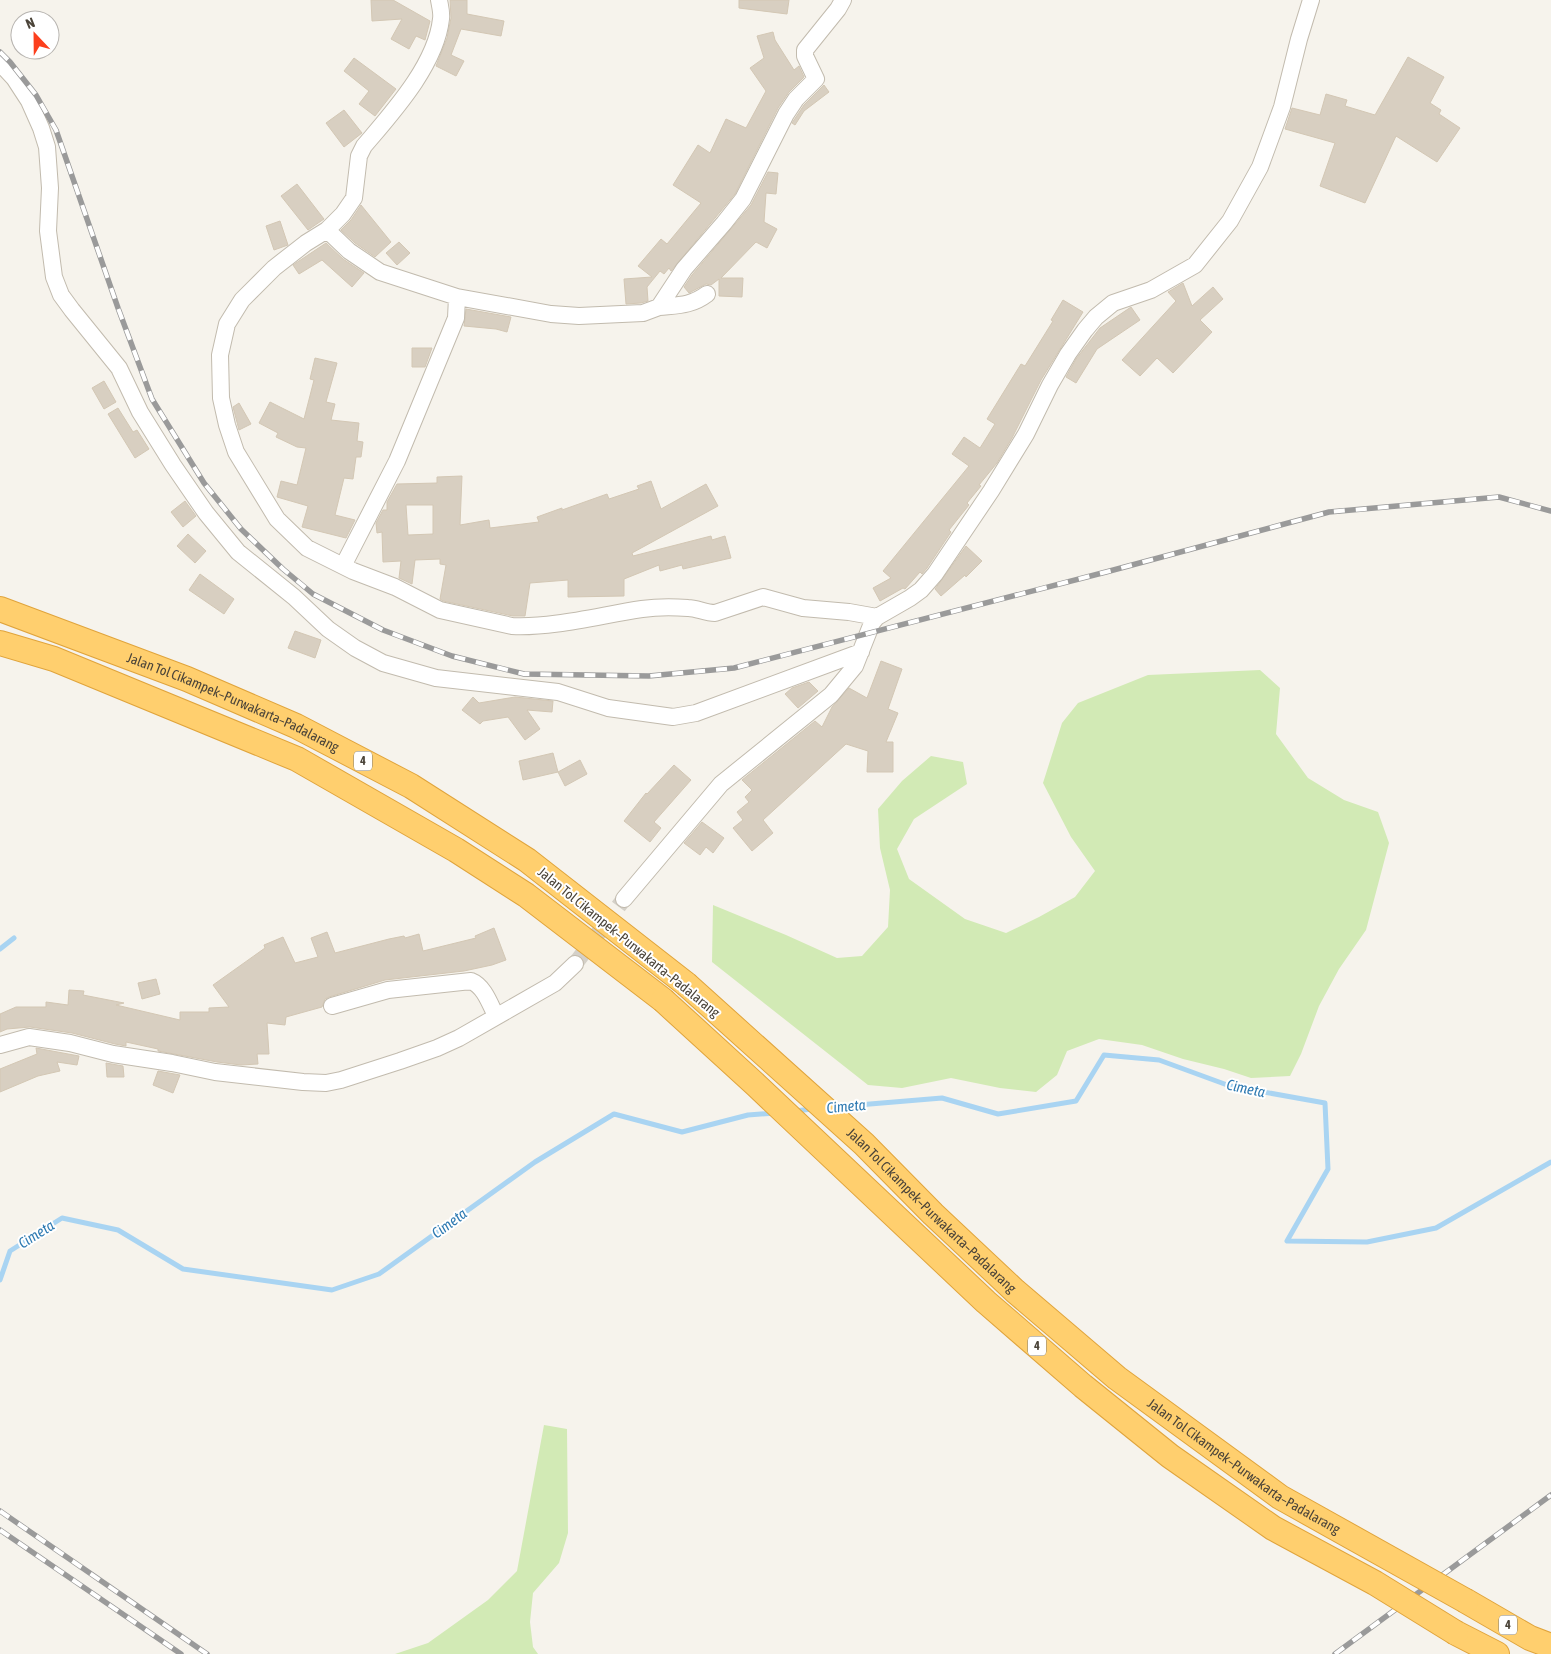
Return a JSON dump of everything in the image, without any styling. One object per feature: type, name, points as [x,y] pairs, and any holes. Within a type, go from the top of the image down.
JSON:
[{"type":"highway","name":"Jalan Tol Cikampek–Purwakarta–Padalarang","points":[[0,610],[187,679],[296,726],[410,786],[527,860],[686,984],[864,1144],[933,1214],[1015,1291],[1118,1378],[1280,1497],[1530,1638],[1551,1646]]},
{"type":"highway","name":"Jalan Tol Cikampek–Purwakarta–Padalarang","points":[[0,644],[54,659],[297,759],[456,850],[526,895],[663,1000],[986,1302],[1083,1386],[1170,1456],[1273,1528],[1375,1583],[1456,1633],[1497,1654]]},
{"type":"street","points":[[439,0],[441,18],[438,34],[430,54],[413,87],[364,146],[359,156],[354,198],[343,214],[327,230],[306,243],[274,268],[242,300],[226,324],[220,355],[221,398],[226,425],[236,452],[276,519],[307,548],[343,566],[395,587],[440,610],[512,626],[571,621],[643,609],[690,608],[707,613],[715,613],[763,598],[803,608],[849,612],[877,617]]},
{"type":"street","points":[[659,306],[684,268],[743,199],[786,114],[796,99],[816,79],[805,56],[805,50],[843,0]]},
{"type":"street","points":[[624,899],[721,784],[831,695],[855,666],[872,623],[877,617],[921,590],[935,574],[992,491],[1026,434],[1068,354],[1096,316],[1113,303],[1151,290],[1195,265],[1230,222],[1260,166],[1282,107],[1311,0]]},
{"type":"street","points":[[0,63],[14,78],[29,101],[38,120],[46,147],[50,188],[48,231],[54,277],[62,295],[119,368],[140,412],[173,465],[206,512],[238,552],[294,597],[328,629],[355,648],[383,663],[436,678],[558,692],[608,708],[673,717],[696,713],[861,652]]},
{"type":"street","points":[[327,230],[349,250],[380,272],[457,297],[551,314],[579,316],[643,312],[659,306],[688,304],[706,294]]},
{"type":"street","points":[[343,566],[397,461],[456,318],[457,297]]},
{"type":"street","points":[[0,1045],[30,1037],[70,1043],[112,1054],[215,1072],[326,1083],[341,1080],[437,1048],[459,1038],[554,982],[575,964]]},
{"type":"street","points":[[332,1006],[388,990],[471,981],[478,985],[496,1016]]},
{"type":"green space","points":[[1260,670],[1280,688],[1276,734],[1308,778],[1344,800],[1378,812],[1389,843],[1366,930],[1339,969],[1319,1006],[1301,1054],[1290,1076],[1251,1078],[1183,1059],[1142,1045],[1099,1039],[1067,1051],[1057,1075],[1036,1092],[1000,1088],[951,1078],[902,1088],[868,1085],[712,962],[713,905],[837,958],[862,956],[888,927],[890,890],[880,848],[878,809],[902,781],[931,756],[963,762],[967,784],[914,819],[897,849],[909,879],[965,919],[1006,933],[1039,917],[1075,897],[1095,871],[1071,837],[1043,783],[1062,723],[1078,703],[1148,675]]},
{"type":"green space","points":[[544,1425],[567,1429],[568,1533],[559,1563],[533,1593],[530,1622],[533,1647],[538,1654],[395,1654],[428,1643],[488,1600],[517,1571]]},
{"type":"building","points":[[371,0],[393,0],[430,21],[425,40],[416,36],[409,49],[391,39],[402,19],[372,21]]},
{"type":"building","points":[[450,0],[467,0],[467,14],[504,21],[501,36],[461,29],[451,55],[464,61],[456,76],[436,66],[447,38],[451,18]]},
{"type":"building","points":[[739,0],[789,0],[787,14],[739,8]]},
{"type":"building","points":[[773,32],[775,40],[794,70],[799,66],[804,77],[789,92],[778,108],[735,194],[671,271],[669,268],[664,274],[660,271],[647,287],[648,301],[626,304],[624,279],[652,277],[638,266],[661,239],[667,244],[701,203],[673,185],[698,145],[710,153],[726,119],[746,128],[766,91],[750,68],[764,58],[757,36]]},
{"type":"building","points":[[1408,57],[1444,77],[1430,103],[1441,110],[1439,114],[1460,128],[1437,162],[1396,136],[1365,203],[1320,186],[1335,143],[1285,129],[1292,108],[1320,115],[1326,94],[1347,100],[1345,106],[1375,115]]},
{"type":"building","points":[[354,58],[396,89],[375,116],[359,104],[369,91],[344,71]]},
{"type":"building","points":[[824,85],[829,92],[804,111],[795,125],[792,123],[804,105]]},
{"type":"building","points":[[344,110],[362,133],[344,147],[326,123]]},
{"type":"building","points":[[768,172],[778,173],[776,194],[766,193],[764,222],[777,229],[767,248],[756,242],[721,278],[743,278],[742,297],[719,296],[719,279],[711,285],[706,284],[689,293],[684,287],[751,205]]},
{"type":"building","points":[[297,184],[324,219],[308,230],[281,196]]},
{"type":"building","points":[[361,205],[391,242],[375,257],[341,230],[351,220]]},
{"type":"building","points":[[280,221],[288,245],[274,250],[266,226]]},
{"type":"building","points":[[399,242],[410,253],[397,265],[386,253]]},
{"type":"building","points":[[326,243],[343,259],[364,273],[352,287],[322,260],[299,274],[293,265]]},
{"type":"building","points":[[1183,283],[1192,306],[1213,287],[1223,299],[1200,320],[1212,332],[1173,373],[1157,358],[1140,376],[1122,360],[1176,301],[1168,292]]},
{"type":"building","points":[[1063,300],[1083,312],[1041,380],[1012,438],[997,463],[979,485],[981,486],[967,503],[969,505],[949,530],[951,532],[922,574],[920,572],[905,589],[903,588],[880,601],[873,588],[891,578],[883,571],[969,466],[952,454],[964,437],[980,448],[995,424],[987,419],[1021,364],[1025,366],[1053,321],[1051,320]]},
{"type":"building","points":[[1131,307],[1140,320],[1097,349],[1076,383],[1066,377],[1076,359],[1100,328]]},
{"type":"building","points":[[466,309],[511,317],[507,332],[464,326]]},
{"type":"building","points":[[412,348],[432,348],[425,367],[412,367]]},
{"type":"building","points":[[315,358],[337,363],[326,402],[335,404],[331,420],[359,423],[357,441],[363,442],[361,457],[356,457],[353,479],[344,478],[335,515],[355,520],[346,538],[302,527],[308,506],[277,497],[281,481],[297,485],[306,448],[297,447],[276,437],[278,433],[259,423],[270,402],[304,419],[314,380],[310,379]]},
{"type":"building","points":[[104,381],[116,402],[104,409],[92,388]]},
{"type":"building","points":[[239,403],[251,424],[239,430],[233,407]]},
{"type":"building","points":[[118,408],[133,432],[137,430],[149,449],[135,458],[108,414]]},
{"type":"building","points":[[462,476],[460,525],[489,520],[490,528],[539,522],[537,517],[607,494],[609,499],[639,489],[637,486],[651,481],[661,509],[706,484],[718,506],[632,553],[633,556],[711,536],[712,540],[725,536],[731,558],[683,569],[682,565],[660,571],[659,565],[624,579],[624,596],[568,597],[568,580],[530,583],[525,616],[513,616],[443,601],[440,599],[446,565],[440,564],[440,559],[415,560],[412,584],[399,578],[401,561],[383,562],[382,532],[377,533],[376,523],[383,510],[387,510],[387,502],[397,484],[437,483],[437,477]],"holes":[[[406,505],[433,505],[433,534],[408,535]]]},
{"type":"building","points":[[185,501],[196,516],[183,527],[171,512]]},
{"type":"building","points":[[188,534],[206,551],[195,563],[177,546]]},
{"type":"building","points":[[966,546],[982,561],[966,577],[965,575],[941,596],[935,589]]},
{"type":"building","points":[[200,574],[234,599],[224,614],[189,590]]},
{"type":"building","points":[[295,631],[321,640],[315,658],[288,648]]},
{"type":"building","points":[[881,661],[902,669],[888,709],[898,713],[886,742],[893,742],[893,772],[867,772],[868,751],[846,744],[763,820],[773,833],[752,851],[733,828],[743,820],[737,812],[749,802],[745,797],[752,790],[742,780],[815,721],[822,727],[832,707],[849,688],[867,698]]},
{"type":"building","points":[[809,682],[818,691],[798,708],[785,694],[792,688]]},
{"type":"building","points":[[473,697],[479,703],[515,697],[553,701],[552,712],[527,710],[540,729],[525,740],[508,717],[483,721],[480,724],[462,710]]},
{"type":"building","points":[[553,753],[558,772],[523,780],[519,761]]},
{"type":"building","points":[[580,760],[587,774],[565,786],[558,772]]},
{"type":"building","points":[[674,765],[691,780],[654,822],[661,828],[650,842],[624,821],[646,793]]},
{"type":"building","points":[[702,822],[724,838],[713,853],[706,847],[700,855],[684,843]]},
{"type":"building","points":[[494,928],[506,960],[464,971],[385,980],[329,997],[325,999],[322,1007],[286,1017],[285,1025],[267,1023],[269,1054],[257,1054],[258,1064],[241,1065],[217,1062],[158,1051],[158,1049],[126,1042],[126,1046],[72,1033],[30,1027],[7,1029],[0,1032],[0,1014],[16,1007],[46,1007],[46,1002],[68,1005],[69,990],[84,991],[83,995],[124,1003],[116,1005],[180,1020],[180,1012],[209,1012],[209,1008],[229,1007],[213,985],[265,948],[264,945],[283,937],[295,963],[318,957],[311,938],[327,932],[335,953],[389,939],[404,936],[405,938],[419,934],[423,951],[476,938],[475,936]]},
{"type":"building","points":[[156,979],[160,994],[142,999],[138,983]]},
{"type":"building","points":[[36,1048],[79,1056],[77,1065],[57,1062],[60,1071],[38,1076],[0,1092],[0,1069],[37,1054]]},
{"type":"building","points":[[106,1063],[123,1066],[124,1077],[107,1077]]},
{"type":"building","points":[[158,1071],[180,1075],[173,1093],[153,1085]]},
{"type":"waterway","points":[[0,949],[14,938]]},
{"type":"waterway","name":"Cimeta","points":[[834,1107],[942,1098],[998,1114],[1076,1101],[1104,1055],[1159,1060],[1230,1086],[1325,1103],[1328,1169],[1287,1241],[1367,1242],[1436,1228],[1551,1162]]},
{"type":"waterway","name":"Cimeta","points":[[794,1111],[813,1109]]},
{"type":"waterway","name":"Cimeta","points":[[0,1280],[10,1251],[62,1218],[118,1230],[183,1269],[332,1290],[379,1274],[535,1162],[614,1114],[682,1132],[748,1115],[776,1113]]},
{"type":"tunnel","points":[[575,964],[624,899]]},
{"type":"railway","points":[[0,52],[36,95],[56,130],[152,399],[204,483],[241,529],[283,569],[313,594],[383,630],[452,656],[524,674],[649,676],[734,668],[1329,512],[1499,497],[1551,511]]},
{"type":"railway","points":[[1335,1654],[1551,1495]]},
{"type":"railway","points":[[0,1511],[207,1654]]},
{"type":"railway","points":[[0,1530],[181,1654]]}]
